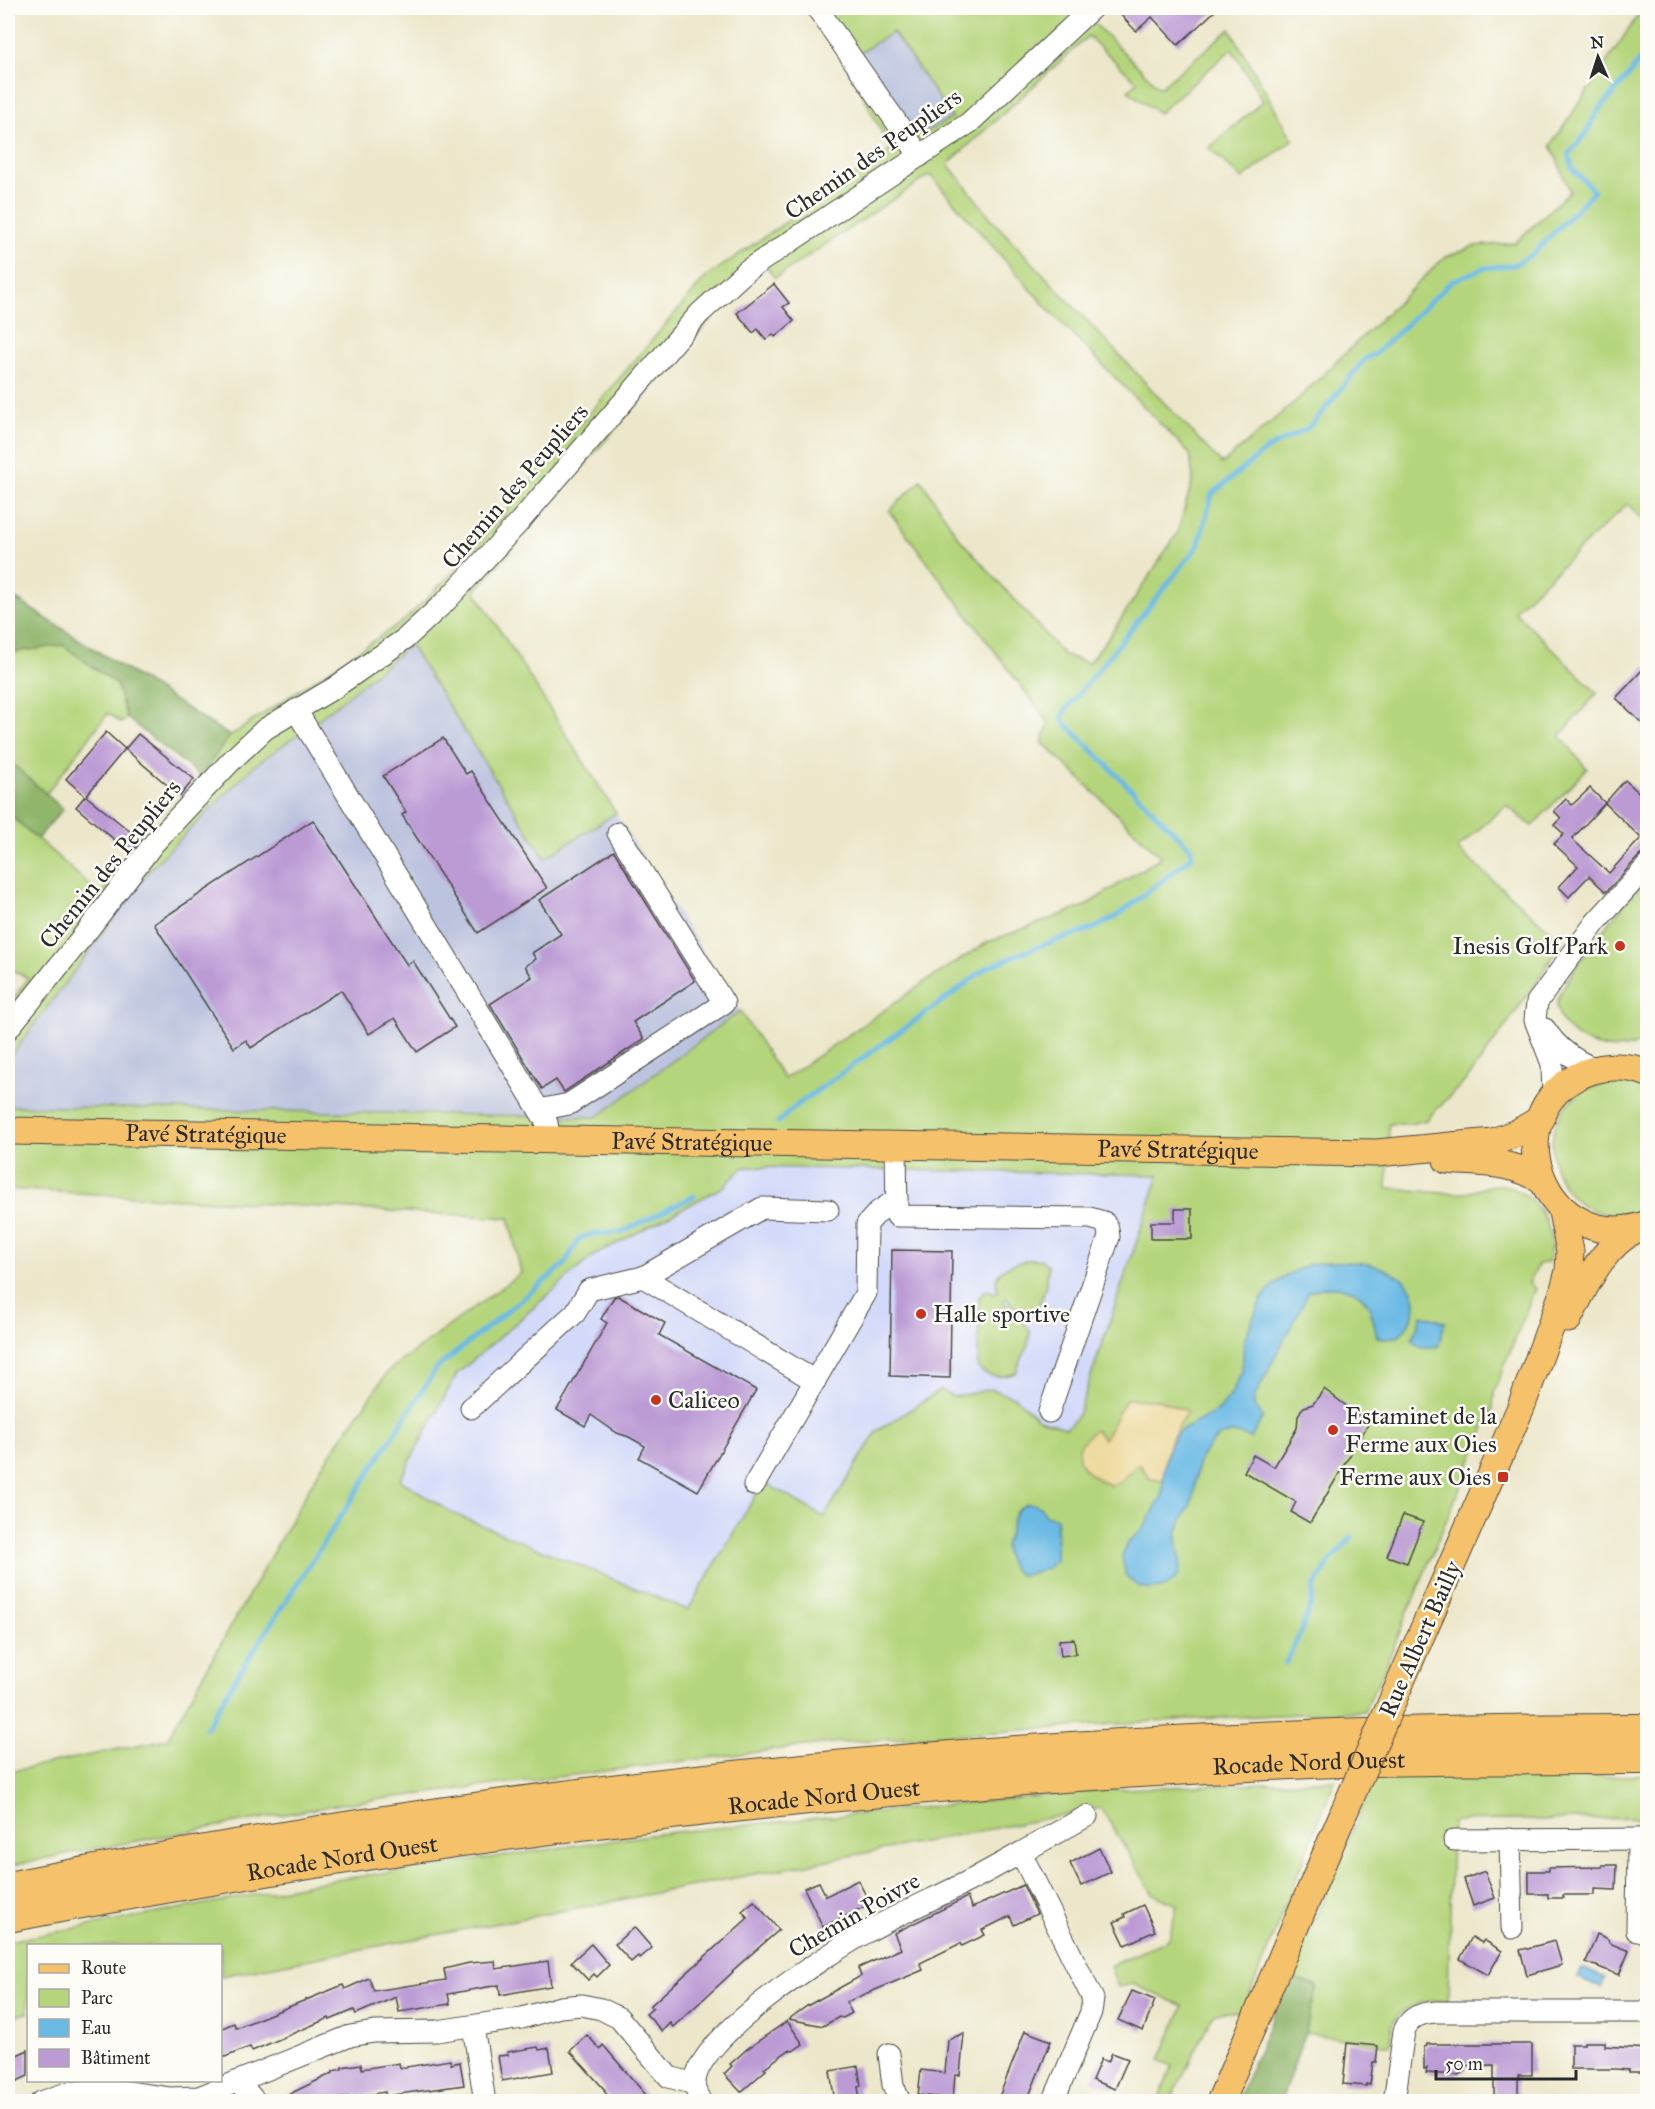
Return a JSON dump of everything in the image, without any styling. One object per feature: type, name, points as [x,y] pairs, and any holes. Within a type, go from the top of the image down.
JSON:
[{"type":"highway","name":"Rocade Nord Ouest","points":[[8,1888],[260,1842],[483,1808],[663,1785],[935,1757],[1312,1736],[1427,1732],[1647,1730]]},
{"type":"highway","name":"Rocade Nord Ouest","points":[[8,1916],[272,1869],[462,1839],[881,1790],[1284,1764],[1647,1758]]},
{"type":"main road","points":[[1596,1069],[1640,1065]]},
{"type":"main road","name":"Pavé Stratégique","points":[[8,1131],[1377,1154],[1459,1147],[1492,1142],[1517,1133],[1547,1108],[1572,1079],[1596,1069]]},
{"type":"main road","points":[[1547,1108],[1535,1149],[1541,1180],[1549,1194],[1578,1220],[1598,1228],[1620,1230],[1645,1225]]},
{"type":"main road","name":"Pavé Stratégique","points":[[1377,1154],[1503,1164],[1528,1172],[1541,1180]]},
{"type":"main road","name":"Rue Albert Bailly","points":[[1220,2102],[1521,1407],[1569,1271],[1570,1251],[1561,1207]]},
{"type":"main road","name":"Rue Albert Bailly","points":[[1521,1407],[1601,1259],[1618,1240],[1645,1225]]},
{"type":"street","points":[[817,8],[920,156]]},
{"type":"street","name":"Chemin des Peupliers","points":[[8,1029],[92,926],[154,843],[233,759],[265,729],[334,688],[406,638],[447,600],[520,521],[699,314],[738,278],[969,123],[1092,8]]},
{"type":"street","points":[[296,710],[547,1123],[550,1140]]},
{"type":"street","points":[[539,1110],[569,1104],[724,1003],[618,833]]},
{"type":"street","points":[[1547,1108],[1552,1064],[1535,1020],[1535,1010],[1541,994],[1596,922],[1647,865]]},
{"type":"street","points":[[1541,994],[1539,1012],[1541,1021],[1551,1039],[1572,1057],[1596,1069]]},
{"type":"street","points":[[896,1146],[897,1216],[1090,1218],[1104,1222],[1109,1237],[1049,1412]]},
{"type":"street","points":[[754,1485],[866,1293],[867,1224],[878,1212],[897,1199]]},
{"type":"street","points":[[471,1408],[575,1313],[589,1290],[643,1277],[762,1208],[828,1210]]},
{"type":"street","points":[[643,1277],[815,1381]]},
{"type":"street","name":"Chemin Poivre","points":[[698,2093],[696,2075],[705,2056],[719,2039],[795,1978],[863,1934],[1021,1853],[1087,1816]]},
{"type":"street","points":[[1510,1839],[1512,1928]]},
{"type":"street","points":[[1454,1840],[1643,1839],[1637,1931]]},
{"type":"street","points":[[1021,1853],[1093,1999],[1091,2012],[1053,2102]]},
{"type":"street","points":[[41,2102],[67,2093],[93,2090],[185,2098],[207,2095],[350,2036],[374,2032],[429,2032],[532,2016],[560,2007],[582,2005],[619,2018],[669,2076],[698,2093]]},
{"type":"street","points":[[1394,2102],[1404,2031],[1406,2025],[1419,2015],[1436,2012],[1647,2012]]},
{"type":"street","points":[[473,2026],[485,2102]]},
{"type":"street","points":[[889,2054],[893,2085],[900,2102]]},
{"type":"street","points":[[238,2082],[256,2102]]},
{"type":"shaded area","points":[[893,32],[953,117],[914,138],[859,53]]},
{"type":"shaded area","points":[[475,591],[740,1011],[597,1117],[8,1106],[8,1060],[151,868],[255,765],[314,723]]},
{"type":"shaded area","points":[[744,1167],[1160,1175],[1078,1415],[1067,1429],[1037,1418],[1016,1398],[992,1389],[953,1397],[941,1390],[877,1431],[824,1517],[769,1486],[758,1491],[688,1611],[452,1513],[400,1479],[457,1374],[593,1256],[723,1187]]},
{"type":"green space","points":[[805,8],[1105,8],[1091,20],[1160,88],[1230,29],[1293,140],[1242,179],[1209,148],[1263,101],[1232,49],[1159,113],[1128,91],[1137,82],[1088,36],[948,164],[994,222],[1222,464],[1298,399],[1444,258],[1474,246],[1515,243],[1570,191],[1551,145],[1643,8],[1647,8],[1647,523],[1627,504],[1514,611],[1597,693],[1560,736],[1587,769],[1532,826],[1506,805],[1457,849],[1562,941],[1534,986],[1469,1077],[1426,1120],[1409,1124],[1389,1124],[1387,1188],[1437,1193],[1470,1192],[1496,1185],[1514,1189],[1525,1195],[1542,1213],[1550,1237],[1551,1249],[1548,1262],[1539,1264],[1529,1283],[1535,1289],[1494,1392],[1493,1408],[1384,1670],[1364,1711],[1172,1720],[830,1743],[341,1804],[8,1866],[8,1772],[167,1739],[320,1469],[389,1370],[521,1273],[509,1218],[8,1189],[8,1106],[597,1117],[740,1011],[784,1079],[928,980],[988,942],[1085,906],[1161,857],[1042,742],[1049,723],[889,511],[921,480],[959,538],[1064,655],[1088,663],[1111,634],[1177,534],[1193,479],[1190,454],[1046,307],[930,175],[775,278],[765,265],[716,313],[475,591],[616,813],[545,858],[410,645],[314,723],[255,765],[151,868],[8,1060],[8,1006],[28,978],[8,968],[8,813],[100,894],[200,776],[230,736],[405,620],[459,566],[706,277],[891,150],[842,55]],"holes":[[[893,32],[952,118],[914,138],[859,53]],[[744,1167],[1159,1175],[1078,1415],[1067,1428],[1037,1418],[1016,1398],[992,1389],[953,1397],[941,1390],[877,1431],[824,1517],[769,1485],[758,1491],[688,1610],[452,1513],[400,1480],[457,1374],[593,1256],[723,1187]]]},
{"type":"green space","points":[[8,594],[230,736],[200,776],[127,718],[116,684],[63,645],[8,653]]},
{"type":"green space","points":[[63,645],[116,684],[127,718],[121,723],[108,713],[46,794],[8,760],[8,653]]},
{"type":"green space","points":[[8,760],[63,809],[37,839],[8,813]]},
{"type":"green space","name":"Inesis Golf Park","points":[[1647,877],[1647,1038],[1635,1045],[1622,1048],[1595,1045],[1575,1035],[1565,1025],[1558,1012],[1557,1004],[1560,994],[1581,960]]},
{"type":"green space","points":[[1615,1082],[1635,1084],[1648,1090],[1647,1207],[1613,1214],[1586,1207],[1566,1189],[1554,1165],[1553,1138],[1561,1112],[1582,1093]]},
{"type":"green space","points":[[1035,1259],[1042,1260],[1048,1266],[1045,1289],[1038,1306],[1033,1312],[1027,1314],[1014,1308],[1006,1298],[1003,1301],[1030,1330],[1025,1352],[1016,1373],[1000,1377],[986,1374],[978,1368],[979,1298],[983,1292],[998,1291],[996,1283],[1001,1271],[1013,1264]]},
{"type":"green space","points":[[1376,1775],[1647,1776],[1647,1818],[1452,1821],[1448,2001],[1432,2001],[1416,2005],[1401,2013],[1392,2027],[1390,2046],[1305,2033],[1317,1986],[1290,1978]]},
{"type":"green space","points":[[1335,1780],[1243,2011],[1214,2013],[1170,2101],[1158,2101],[1172,2066],[1160,2060],[1183,2006],[1133,1984],[1118,1987],[1110,1966],[1169,1939],[1177,1905],[1153,1894],[1101,1808],[222,1976],[222,1944],[27,1944],[27,2013],[8,2017],[8,1941],[327,1881],[656,1834],[1099,1790]]},
{"type":"green space","points":[[1290,1978],[1317,1986],[1305,2033],[1281,2101],[1237,2101]]},
{"type":"sand","points":[[1126,1399],[1158,1400],[1187,1411],[1169,1446],[1165,1481],[1150,1479],[1139,1463],[1121,1481],[1110,1485],[1088,1473],[1080,1461],[1080,1448],[1083,1442],[1095,1430],[1104,1439]]},
{"type":"water","points":[[1330,1262],[1368,1264],[1396,1275],[1405,1282],[1412,1291],[1415,1301],[1414,1312],[1408,1324],[1398,1337],[1377,1337],[1369,1307],[1359,1294],[1338,1287],[1309,1292],[1254,1398],[1254,1406],[1263,1417],[1251,1438],[1233,1433],[1226,1434],[1214,1441],[1201,1458],[1193,1498],[1178,1531],[1180,1563],[1175,1580],[1157,1589],[1143,1588],[1136,1584],[1126,1577],[1122,1556],[1126,1545],[1145,1526],[1162,1496],[1165,1461],[1170,1443],[1178,1432],[1219,1410],[1230,1396],[1242,1371],[1244,1340],[1261,1300],[1272,1286],[1289,1274],[1310,1264]]},
{"type":"water","points":[[1422,1315],[1445,1322],[1438,1347],[1421,1347],[1412,1340]]},
{"type":"water","points":[[1027,1504],[1039,1506],[1045,1515],[1057,1518],[1056,1562],[1050,1564],[1049,1568],[1020,1575],[1010,1564],[1005,1545],[1014,1515]]},
{"type":"water","points":[[1582,1968],[1605,1978],[1601,1988],[1578,1978]]},
{"type":"building","points":[[1114,8],[1218,8],[1178,45],[1152,17],[1136,31]]},
{"type":"building","points":[[774,284],[789,303],[783,307],[794,321],[775,337],[773,334],[766,340],[758,329],[753,333],[737,313]]},
{"type":"building","points":[[1647,665],[1647,728],[1616,698]]},
{"type":"building","points":[[106,732],[125,749],[86,796],[141,840],[130,853],[76,807],[85,796],[66,779]]},
{"type":"building","points":[[138,734],[194,779],[180,796],[125,749]]},
{"type":"building","points":[[443,738],[466,774],[471,771],[547,888],[478,933],[402,815],[406,812],[383,776]]},
{"type":"building","points":[[1625,780],[1647,800],[1647,851],[1639,856],[1606,892],[1589,876],[1569,897],[1559,887],[1578,866],[1554,844],[1564,834],[1554,825],[1561,818],[1554,811],[1566,799],[1572,805],[1590,788],[1605,803]],"holes":[[[1605,803],[1641,838],[1609,873],[1572,839]]]},
{"type":"building","points":[[313,820],[407,965],[413,961],[455,1027],[417,1052],[395,1018],[369,1034],[341,990],[251,1048],[246,1040],[234,1048],[154,924]]},
{"type":"building","points":[[614,851],[695,981],[633,1022],[644,1039],[564,1092],[556,1080],[542,1089],[490,1004],[532,977],[525,966],[536,959],[532,953],[561,934],[539,900]]},
{"type":"building","points":[[1175,1209],[1192,1209],[1192,1239],[1151,1239],[1151,1222],[1175,1222]]},
{"type":"building","name":"Halle sportive","points":[[892,1250],[952,1251],[950,1378],[890,1376]]},
{"type":"building","name":"Caliceo","points":[[618,1296],[665,1323],[659,1335],[756,1390],[698,1491],[639,1458],[645,1446],[617,1433],[591,1415],[585,1426],[557,1410],[607,1323],[601,1319],[614,1297]]},
{"type":"building","points":[[1324,1389],[1369,1423],[1310,1523],[1291,1512],[1296,1502],[1244,1472],[1253,1455],[1274,1467],[1297,1428],[1301,1410],[1313,1404]]},
{"type":"building","points":[[1403,1515],[1423,1522],[1407,1563],[1387,1556]]},
{"type":"building","points":[[1074,1639],[1076,1654],[1061,1656],[1059,1640]]},
{"type":"building","points":[[1099,1848],[1111,1872],[1081,1886],[1070,1863]]},
{"type":"building","points":[[1602,1865],[1617,1865],[1616,1890],[1594,1889],[1594,1895],[1563,1895],[1563,1898],[1548,1898],[1548,1894],[1529,1894],[1529,1871],[1548,1871],[1548,1868],[1602,1867]]},
{"type":"building","points":[[1485,1871],[1495,1898],[1473,1906],[1464,1879]]},
{"type":"building","points":[[858,1880],[870,1904],[823,1927],[804,1888],[819,1882],[826,1896]]},
{"type":"building","points":[[1023,1885],[1037,1914],[1014,1925],[1010,1916],[982,1930],[985,1935],[962,1946],[961,1943],[920,1963],[923,1970],[846,2002],[852,2013],[843,2018],[839,2017],[823,2026],[789,2019],[807,2006],[861,1976],[858,1968],[901,1949],[894,1933],[967,1897],[972,1908]]},
{"type":"building","points":[[754,1901],[779,1930],[673,2027],[670,2023],[662,2031],[646,2014],[653,2008],[650,2006],[748,1918],[742,1911]]},
{"type":"building","points":[[1143,1905],[1155,1931],[1125,1945],[1114,1922],[1125,1917],[1124,1914]]},
{"type":"building","points":[[634,1927],[652,1948],[631,1962],[615,1944]]},
{"type":"building","points":[[1597,1934],[1608,1939],[1609,1943],[1629,1951],[1619,1975],[1586,1962]]},
{"type":"building","points":[[1472,1937],[1482,1943],[1484,1940],[1502,1951],[1488,1975],[1460,1959]]},
{"type":"building","points":[[1555,1941],[1562,1965],[1527,1975],[1520,1950]]},
{"type":"building","points":[[591,1944],[609,1965],[597,1977],[594,1974],[588,1980],[571,1962]]},
{"type":"building","points":[[495,1961],[496,1969],[548,1961],[551,1986],[500,1995],[499,1985],[448,1994],[450,2004],[399,2012],[396,1997],[356,2014],[354,2010],[330,2020],[329,2018],[252,2051],[250,2047],[222,2058],[222,2028],[234,2023],[236,2028],[343,1985],[345,1989],[369,1978],[374,1991],[446,1980],[444,1969],[469,1963]]},
{"type":"building","points":[[1132,1991],[1155,2000],[1143,2031],[1118,2020]]},
{"type":"building","points":[[787,2021],[803,2044],[793,2051],[789,2050],[764,2068],[766,2070],[741,2092],[724,2074],[732,2066],[730,2064]]},
{"type":"building","points":[[1025,2031],[1051,2041],[1029,2096],[1026,2095],[1024,2102],[1011,2102],[999,2097]]},
{"type":"building","points":[[964,2033],[960,2075],[955,2075],[953,2099],[918,2095],[921,2070],[945,2073],[948,2040]]},
{"type":"building","points":[[587,2035],[600,2049],[603,2045],[652,2102],[613,2102],[570,2051]]},
{"type":"building","points":[[1584,2042],[1605,2042],[1605,2046],[1647,2049],[1647,2072],[1571,2069],[1571,2044],[1584,2044]]},
{"type":"building","points":[[1347,2043],[1378,2046],[1370,2085],[1343,2084]]},
{"type":"building","points":[[1427,2044],[1532,2044],[1532,2075],[1518,2075],[1518,2102],[1494,2102],[1494,2065],[1465,2066],[1465,2071],[1458,2075],[1426,2073],[1424,2047]]},
{"type":"building","points":[[538,2047],[539,2050],[549,2048],[553,2072],[502,2081],[498,2056],[508,2055],[507,2052]]},
{"type":"building","points":[[27,2050],[27,2076],[13,2083],[8,2071],[8,2059]]},
{"type":"building","points":[[1112,2053],[1128,2059],[1115,2089],[1092,2080],[1101,2059],[1108,2062]]},
{"type":"building","points":[[450,2060],[451,2064],[460,2062],[464,2085],[385,2096],[385,2092],[327,2100],[328,2102],[273,2102],[342,2067],[361,2064],[362,2069],[399,2063],[400,2068]]},
{"type":"building","points":[[858,2066],[860,2099],[835,2102],[830,2071]]},
{"type":"waterway","points":[[778,1122],[797,1105],[986,968],[1039,946],[1095,928],[1117,916],[1192,857],[1191,849],[1062,720],[1065,711],[1198,546],[1212,494],[1267,449],[1308,428],[1365,359],[1375,354],[1452,281],[1484,268],[1513,265],[1532,255],[1594,191],[1572,168],[1569,153],[1585,135],[1597,112],[1630,74],[1648,48]]},
{"type":"waterway","points":[[206,1728],[234,1681],[437,1368],[564,1265],[580,1238],[593,1234],[622,1232],[694,1196]]},
{"type":"waterway","points":[[1286,1663],[1311,1605],[1314,1587],[1331,1560],[1352,1537]]},
{"type":"place","name":"Inesis Golf Park","points":[[1620,946]]},
{"type":"place","name":"Halle sportive","points":[[921,1314]]},
{"type":"place","name":"Caliceo","points":[[656,1400]]},
{"type":"place","name":"Estaminet de la Ferme aux Oies","points":[[1333,1430]]},
{"type":"place","name":"Ferme aux Oies","points":[[1503,1477]]}]
